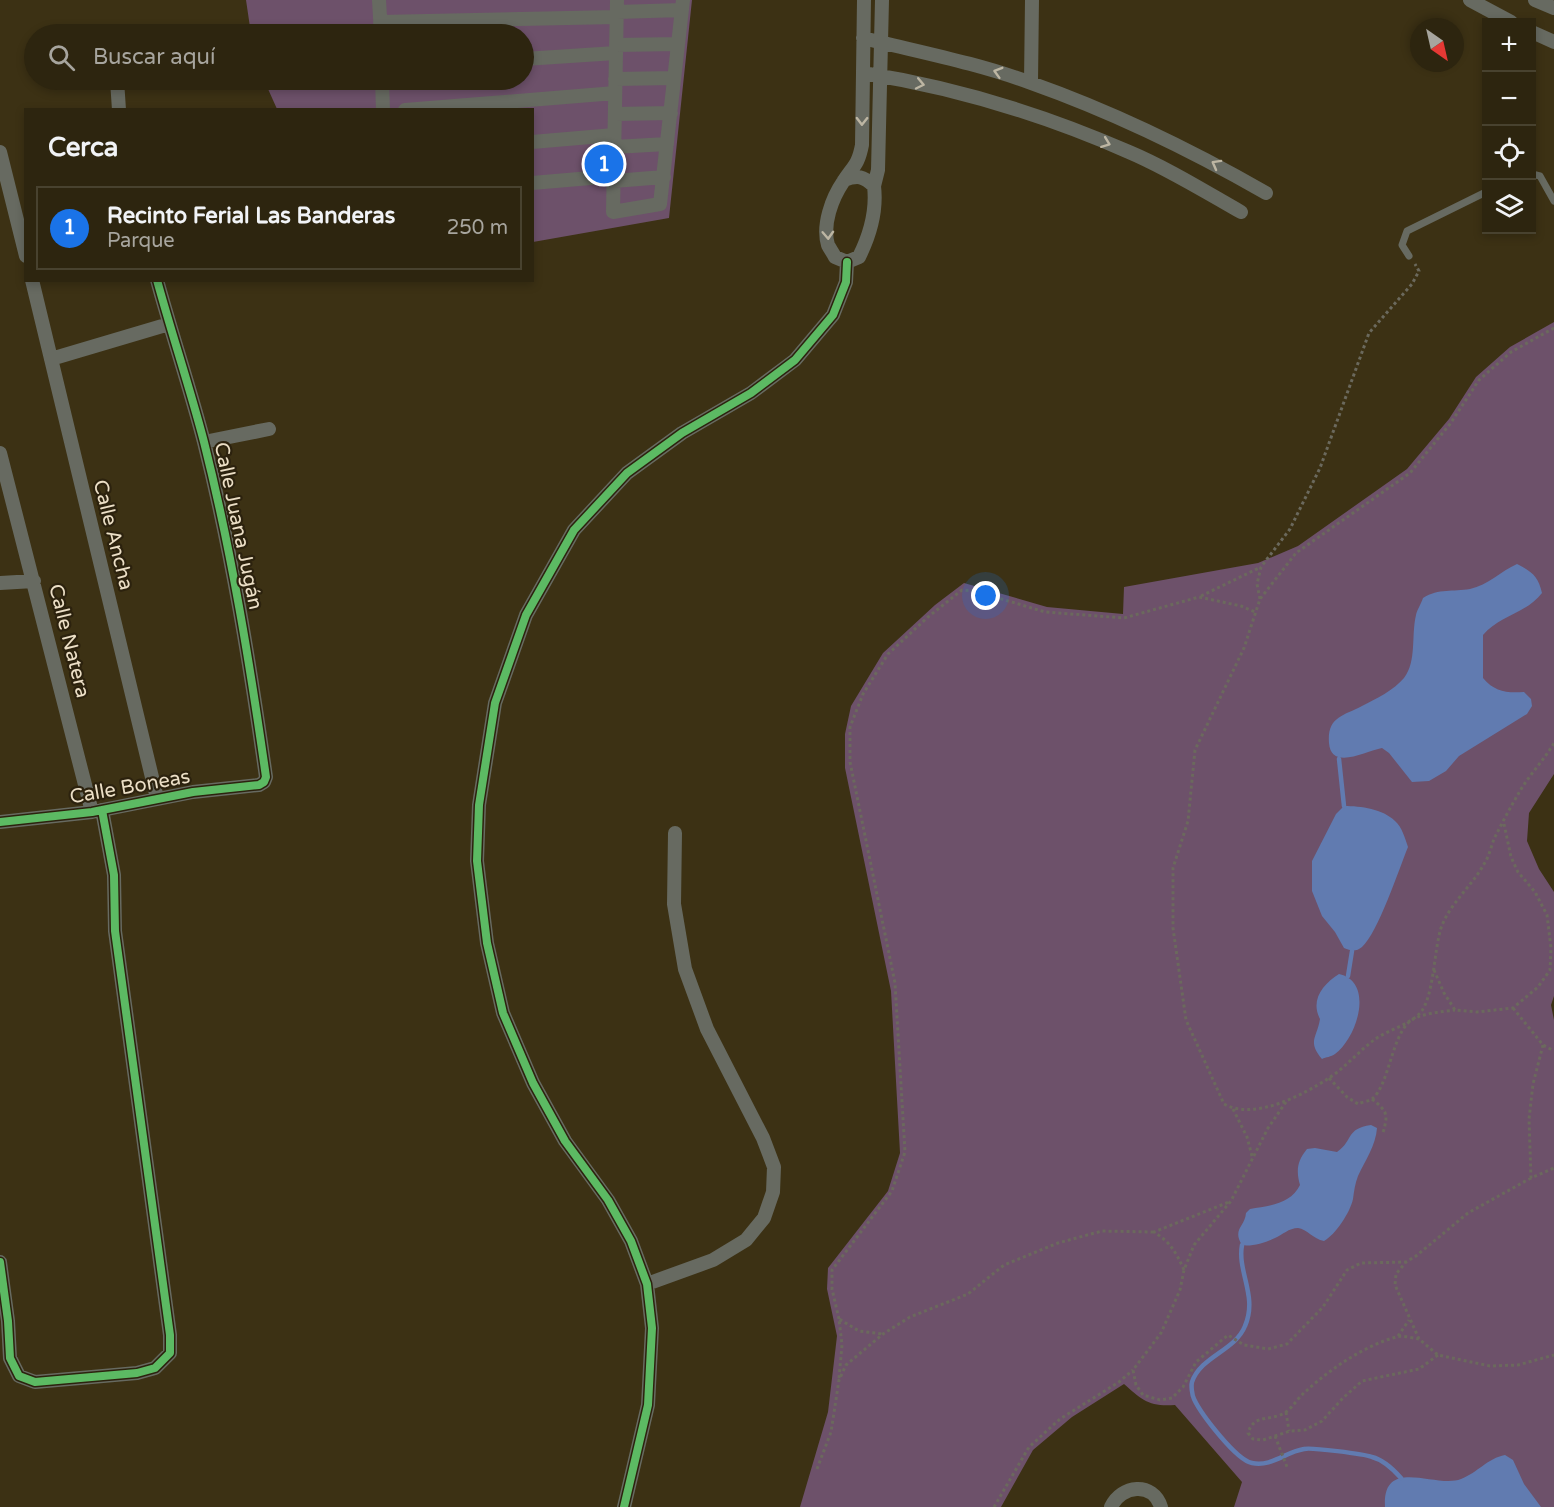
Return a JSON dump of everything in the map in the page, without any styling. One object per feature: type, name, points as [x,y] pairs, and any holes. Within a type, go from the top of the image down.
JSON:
[{"type":"street","points":[[380,0],[380,24]]},
{"type":"street","points":[[864,0],[862,145],[859,162],[834,196],[827,222],[828,244],[835,257],[847,262],[858,257],[868,238],[876,199],[874,186],[878,170],[882,0]]},
{"type":"street","points":[[1031,82],[1032,0]]},
{"type":"street","points":[[1470,0],[1504,18]]},
{"type":"street","points":[[1535,0],[1554,8]]},
{"type":"street","points":[[432,24],[616,10],[682,5],[660,204],[613,212],[616,10]]},
{"type":"street","points":[[1536,34],[1554,42]]},
{"type":"street","points":[[863,38],[1031,82],[1142,128],[1213,162],[1266,194]]},
{"type":"street","points":[[534,58],[678,44]]},
{"type":"street","points":[[862,73],[926,85],[1025,112],[1129,152],[1241,212]]},
{"type":"street","points":[[422,108],[674,78]]},
{"type":"street","points":[[118,90],[119,108]]},
{"type":"street","points":[[382,90],[383,108]]},
{"type":"street","points":[[615,114],[671,112]]},
{"type":"street","points":[[1129,152],[1142,128]]},
{"type":"street","points":[[534,142],[614,141],[667,144]]},
{"type":"street","points":[[0,152],[24,248]]},
{"type":"street","points":[[844,180],[856,175],[866,178],[874,186]]},
{"type":"street","points":[[534,183],[664,177]]},
{"type":"street","points":[[624,1507],[648,1405],[652,1328],[647,1284],[631,1241],[608,1200],[566,1141],[533,1083],[503,1013],[487,943],[477,861],[479,805],[495,703],[526,615],[574,530],[627,473],[682,433],[751,393],[795,360],[833,315],[846,282],[847,262]]},
{"type":"street","name":"Calle Ancha","points":[[32,282],[157,798]]},
{"type":"street","name":"Calle Juana Jugán","points":[[158,282],[204,442],[232,569],[250,664],[266,777],[264,782]]},
{"type":"street","points":[[51,359],[169,324]]},
{"type":"street","points":[[204,442],[269,429]]},
{"type":"street","name":"Calle Natera","points":[[0,453],[4,480],[114,874],[115,931],[168,1323],[170,1353],[155,1368],[137,1373],[35,1382],[19,1376],[10,1358],[8,1321],[0,1262]]},
{"type":"street","points":[[0,583],[34,581]]},
{"type":"street","name":"Calle Boneas","points":[[0,822],[97,811],[157,798],[259,785],[264,782]]},
{"type":"street","points":[[647,1284],[713,1260],[746,1240],[764,1218],[773,1191],[774,1167],[764,1138],[707,1029],[685,969],[674,904],[675,833]]},
{"type":"street","points":[[1111,1507],[1115,1498],[1126,1491],[1138,1488],[1150,1492],[1161,1507]]},
{"type":"lane","points":[[1536,175],[1539,176],[1554,201]]},
{"type":"lane","points":[[1409,256],[1402,245],[1407,231],[1482,194]]},
{"type":"path","points":[[1260,599],[1257,584],[1261,567],[1290,528],[1320,468],[1369,333],[1412,284],[1419,271],[1409,256]]},
{"type":"path","points":[[1504,822],[1511,857],[1518,872],[1535,892],[1547,915],[1551,948],[1550,970],[1538,987],[1513,1008],[1477,1012],[1455,1010],[1410,1021],[1376,1038],[1329,1078],[1287,1101],[1243,1110],[1224,1104],[1186,1020],[1173,928],[1173,868],[1188,822],[1195,750],[1244,648],[1260,599],[1296,553],[1410,473],[1450,424],[1479,380],[1511,352],[1554,328]]},
{"type":"path","points":[[817,1469],[831,1432],[842,1345],[832,1289],[832,1270],[892,1191],[905,1152],[895,983],[850,762],[850,727],[863,694],[888,654],[928,617],[962,590],[975,591],[1045,612],[1124,618],[1199,597],[1261,567]]},
{"type":"path","points":[[1199,597],[1241,606],[1256,612]]},
{"type":"path","points":[[1329,1078],[1347,1097],[1359,1104],[1372,1099],[1382,1083],[1401,1034],[1422,1010],[1442,927],[1460,895],[1484,865],[1495,838],[1521,790],[1545,759],[1554,743]]},
{"type":"path","points":[[1433,968],[1444,993],[1455,1010]]},
{"type":"path","points":[[1513,1008],[1544,1046],[1554,1051]]},
{"type":"path","points":[[1531,1178],[1529,1119],[1533,1084],[1544,1046]]},
{"type":"path","points":[[1372,1099],[1384,1109],[1387,1116],[1383,1133]]},
{"type":"path","points":[[994,1507],[1029,1447],[1060,1419],[1119,1383],[1133,1370],[1161,1333],[1180,1290],[1194,1245],[1231,1201],[1268,1128],[1287,1101]]},
{"type":"path","points":[[1233,1108],[1247,1137],[1253,1158]]},
{"type":"path","points":[[1554,1168],[1531,1178],[1468,1213],[1406,1262],[1396,1274],[1395,1285],[1419,1339],[1438,1355],[1490,1366],[1518,1365],[1554,1355]]},
{"type":"path","points":[[839,1380],[846,1365],[883,1334],[910,1317],[968,1294],[1004,1265],[1058,1243],[1102,1231],[1154,1232],[1231,1201]]},
{"type":"path","points":[[1154,1232],[1166,1240],[1177,1254],[1185,1270]]},
{"type":"path","points":[[1133,1370],[1136,1385],[1143,1395],[1160,1400],[1172,1398],[1183,1386],[1196,1362],[1228,1335],[1244,1345],[1268,1349],[1287,1344],[1323,1307],[1347,1270],[1361,1263],[1406,1262]]},
{"type":"path","points":[[839,1319],[859,1331],[883,1334]]},
{"type":"path","points":[[1398,1336],[1409,1320]]},
{"type":"path","points":[[1419,1339],[1398,1336],[1359,1353],[1305,1392],[1286,1412],[1271,1418],[1255,1420],[1248,1432],[1253,1439],[1263,1440],[1290,1431],[1305,1430],[1322,1421],[1362,1381],[1419,1369],[1438,1355]]},
{"type":"path","points":[[1286,1412],[1290,1431]]},
{"type":"path","points":[[1275,1436],[1287,1467]]},
{"type":"shaded area","points":[[246,0],[692,0],[669,218],[534,242],[534,108],[277,108],[268,90],[534,90],[534,24],[250,24]]},
{"type":"shaded area","points":[[1554,322],[1554,774],[1529,813],[1527,841],[1539,869],[1554,892],[1554,996],[1551,1005],[1554,1020],[1554,1507],[1234,1507],[1242,1482],[1175,1405],[1159,1405],[1146,1401],[1124,1384],[1072,1417],[1033,1450],[1001,1507],[800,1507],[828,1412],[837,1336],[827,1289],[828,1268],[888,1191],[900,1153],[891,991],[845,768],[845,734],[851,706],[883,653],[935,605],[964,583],[1047,607],[1123,614],[1124,587],[1258,563],[1298,546],[1407,469],[1449,419],[1476,377],[1510,347]]},
{"type":"water","points":[[1517,564],[1534,575],[1542,593],[1529,605],[1497,623],[1483,635],[1483,678],[1501,691],[1524,692],[1531,699],[1532,706],[1527,714],[1459,756],[1446,771],[1429,781],[1412,782],[1389,753],[1382,748],[1350,757],[1336,756],[1331,751],[1329,734],[1338,718],[1390,690],[1404,678],[1408,671],[1411,664],[1416,615],[1423,598],[1440,592],[1477,587]]},
{"type":"water","points":[[1344,806],[1371,809],[1390,817],[1400,826],[1408,847],[1375,929],[1362,947],[1353,951],[1344,948],[1322,916],[1312,891],[1312,861],[1336,814]]},
{"type":"water","points":[[1339,974],[1350,979],[1357,988],[1359,1011],[1350,1036],[1343,1046],[1333,1055],[1322,1059],[1314,1043],[1320,1019],[1317,1012],[1317,999],[1323,988]]},
{"type":"water","points":[[1371,1125],[1377,1128],[1372,1147],[1358,1176],[1349,1211],[1333,1234],[1324,1241],[1304,1230],[1295,1228],[1263,1242],[1242,1245],[1238,1235],[1246,1213],[1250,1209],[1279,1203],[1296,1191],[1300,1185],[1299,1162],[1307,1149],[1337,1152],[1353,1132]]},
{"type":"water","points":[[1505,1455],[1513,1460],[1524,1484],[1541,1507],[1385,1507],[1386,1491],[1392,1482],[1401,1478],[1450,1481],[1461,1479],[1493,1459]]},
{"type":"waterway","points":[[1339,759],[1344,806]]},
{"type":"waterway","points":[[1348,976],[1352,951]]},
{"type":"waterway","points":[[1242,1245],[1242,1265],[1249,1304],[1248,1315],[1240,1335],[1210,1359],[1196,1373],[1192,1382],[1193,1397],[1204,1415],[1228,1445],[1252,1463],[1266,1463],[1304,1449],[1326,1450],[1376,1458],[1388,1465],[1401,1478]]},
{"type":"cycle path","points":[[624,1507],[648,1405],[652,1328],[647,1284],[631,1241],[608,1200],[565,1141],[533,1083],[503,1013],[487,943],[477,861],[479,805],[495,703],[526,615],[574,530],[627,473],[682,433],[751,393],[795,360],[833,315],[846,282],[847,262]]},
{"type":"cycle path","points":[[0,822],[92,812],[193,792],[259,785],[266,777],[247,651],[223,525],[199,422],[158,282]]},
{"type":"cycle path","points":[[0,1262],[8,1321],[10,1358],[19,1376],[35,1382],[137,1373],[155,1368],[170,1353],[170,1335],[115,931],[114,875],[102,810]]},
{"type":"place","name":"Recinto Ferial Las Banderas","points":[[604,164]]}]
